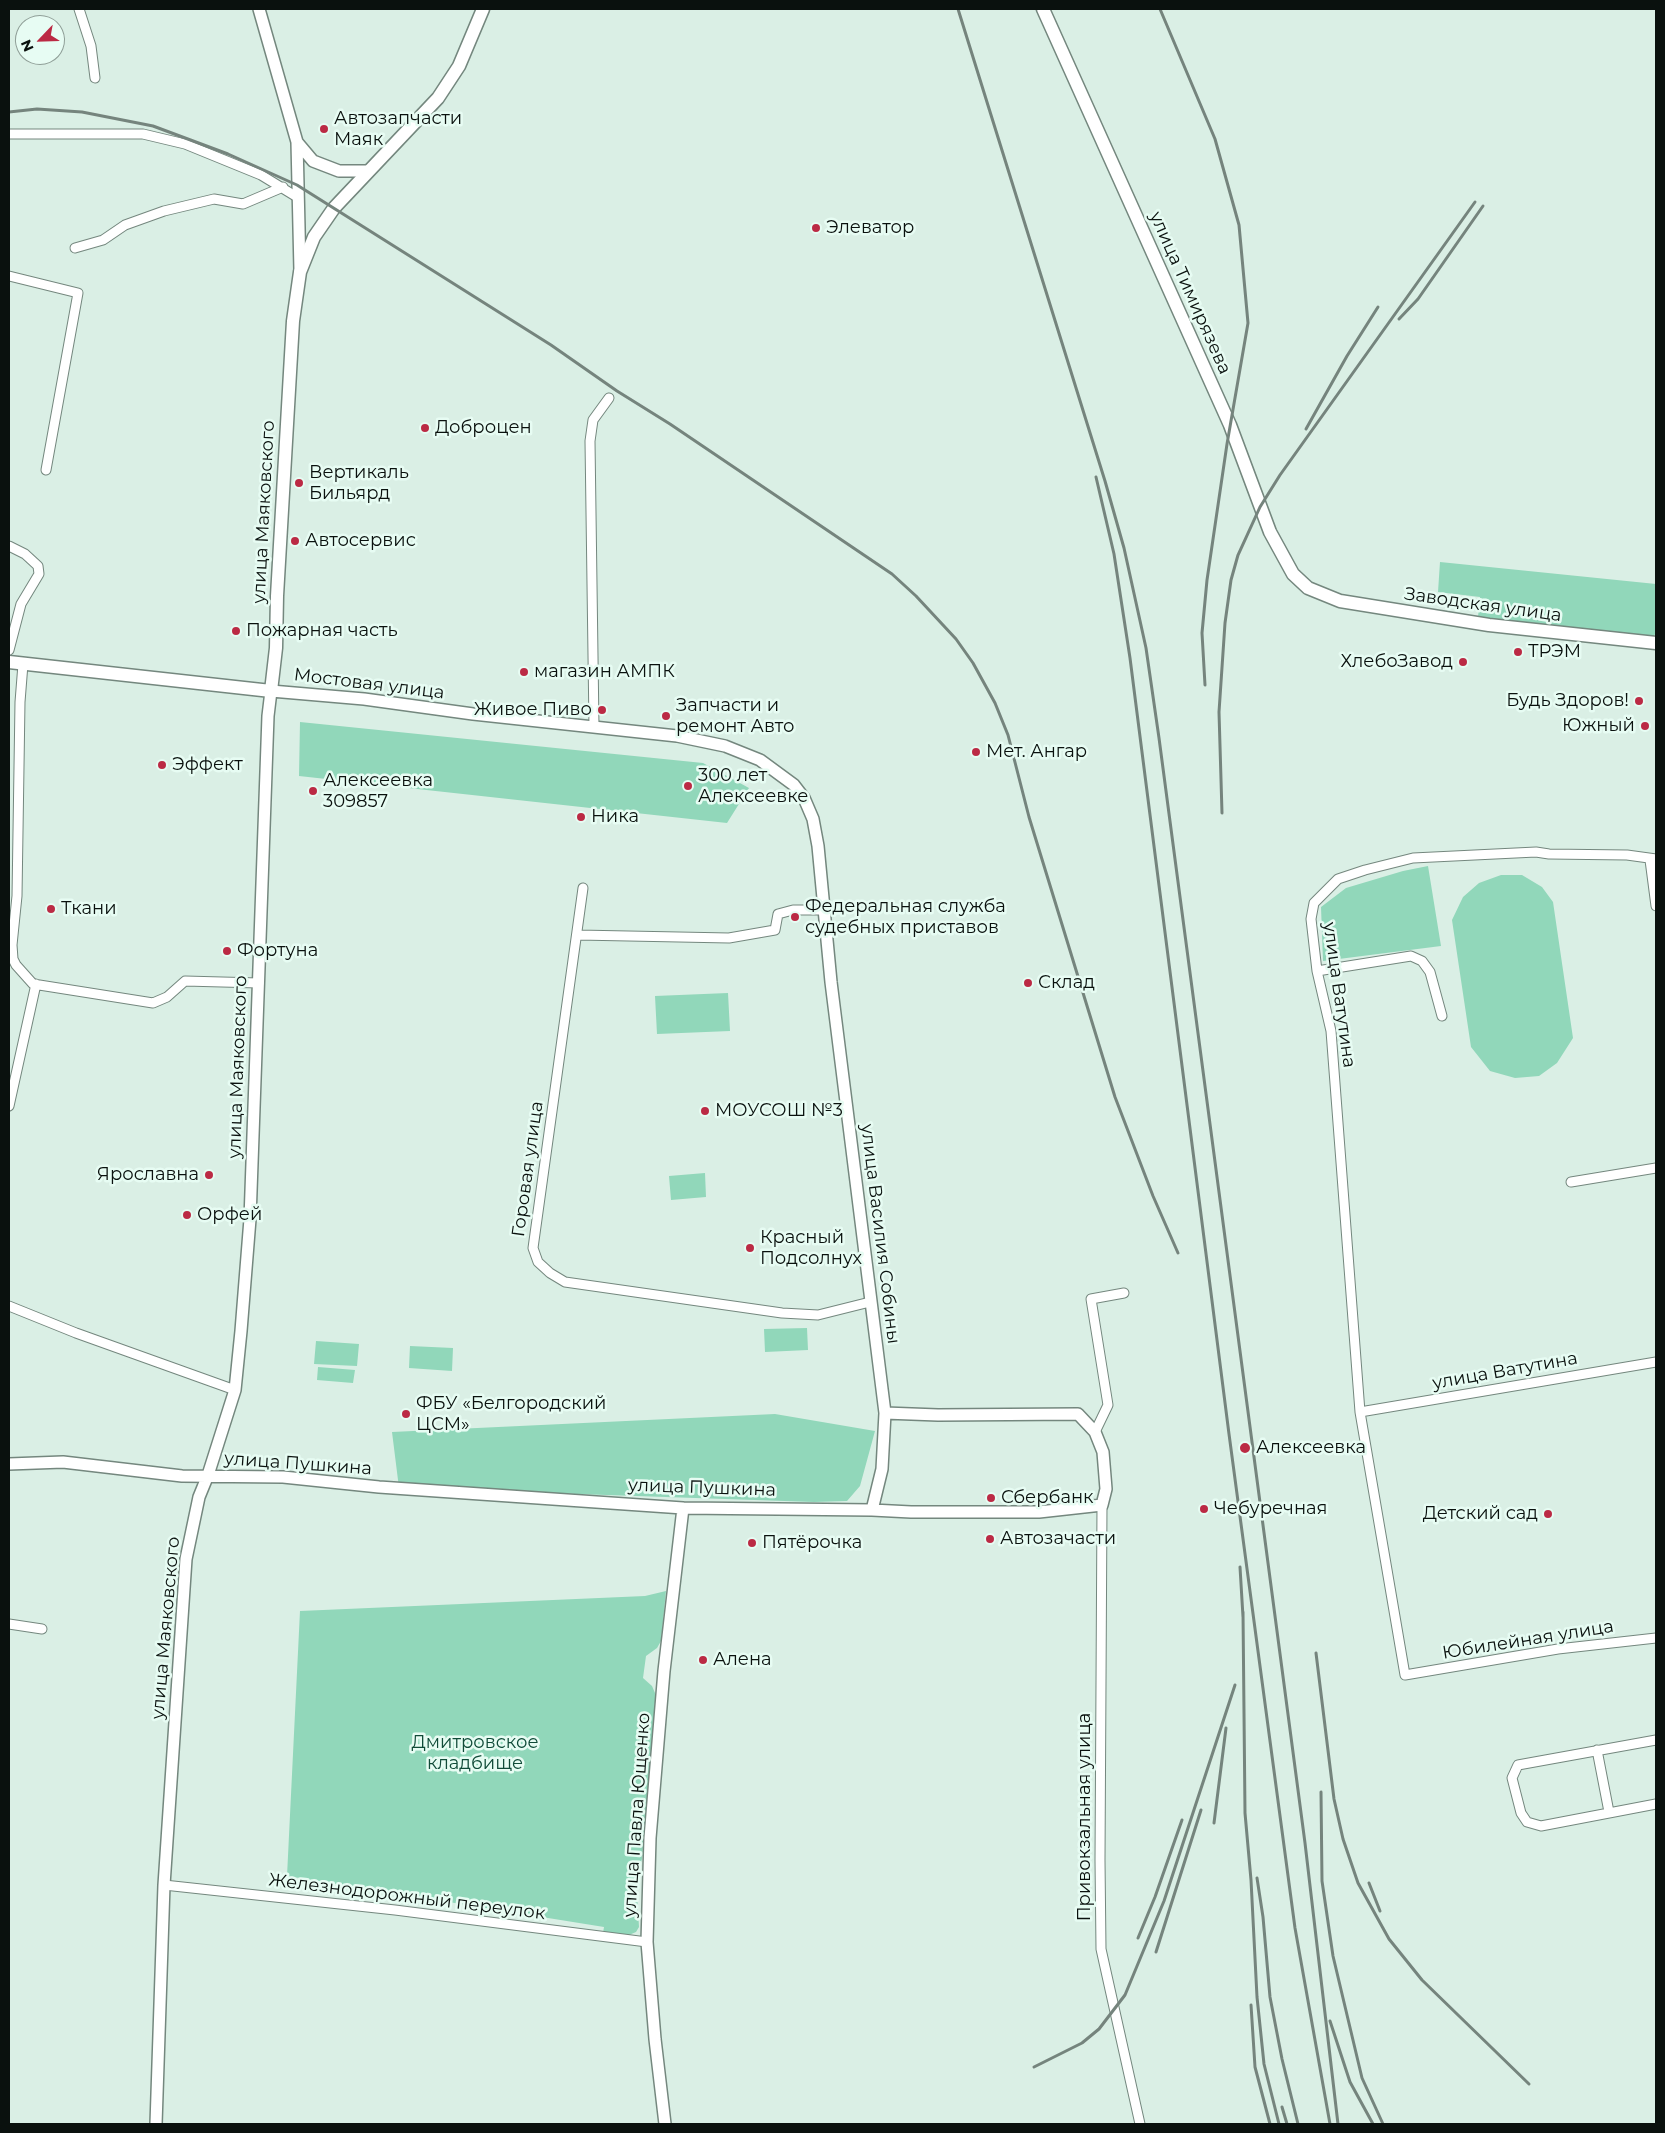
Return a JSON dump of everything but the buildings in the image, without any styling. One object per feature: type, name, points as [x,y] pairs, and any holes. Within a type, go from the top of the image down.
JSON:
[{"type":"main road","points":[[300,272],[314,237],[322,223],[368,171],[438,98],[459,66],[483,9]]},
{"type":"main road","name":"улица Тимирязева","points":[[1043,9],[1230,425],[1270,532],[1293,574],[1308,588]]},
{"type":"main road","name":"улица Маяковского","points":[[272,691],[276,648],[277,596],[292,321],[300,272]]},
{"type":"main road","name":"Заводская улица","points":[[1308,588],[1340,601],[1438,618],[1656,643]]},
{"type":"main road","name":"Мостовая улица","points":[[9,662],[272,691]]},
{"type":"street","points":[[79,9],[90,46],[95,78]]},
{"type":"street","name":"улица Маяковского","points":[[259,9],[297,142],[300,272]]},
{"type":"street","points":[[9,134],[143,134],[185,144],[261,175],[297,197]]},
{"type":"street","points":[[297,142],[313,161],[339,171],[368,171]]},
{"type":"street","points":[[76,248],[103,240],[125,225],[164,211],[214,199],[244,204],[282,187]]},
{"type":"street","points":[[9,276],[78,293],[46,470]]},
{"type":"street","points":[[594,727],[590,440],[593,420],[609,398]]},
{"type":"street","points":[[9,546],[25,554],[38,566],[39,574],[21,604],[9,650]]},
{"type":"street","points":[[23,664],[20,702],[16,896],[12,945],[13,959],[16,966],[27,979],[36,984],[153,1003],[167,996],[185,982],[259,983]]},
{"type":"street","name":"улица Маяковского","points":[[156,2124],[164,1885],[186,1560],[199,1497],[208,1475],[235,1390],[250,1219],[268,716],[272,691]]},
{"type":"street","name":"Мостовая улица","points":[[272,691],[364,699],[677,736],[725,746]]},
{"type":"street","name":"улица Василия Собины","points":[[725,746],[760,760],[794,785],[804,798],[813,819],[825,910],[831,982],[885,1413],[882,1469],[872,1510]]},
{"type":"street","name":"улица Ватутина","points":[[1405,1675],[1360,1412],[1331,1031],[1317,971],[1311,919],[1314,903],[1338,879],[1412,858],[1536,852],[1549,854],[1627,855],[1653,859],[1656,906]]},
{"type":"street","name":"Горовая улица","points":[[584,888],[533,1248],[538,1262],[550,1273],[565,1282],[782,1313],[818,1315],[870,1302]]},
{"type":"street","points":[[578,934],[729,938],[775,930],[778,914],[793,910],[825,910]]},
{"type":"street","points":[[1317,971],[1411,956],[1422,960],[1430,972],[1442,1016]]},
{"type":"street","points":[[9,1106],[36,984]]},
{"type":"street","points":[[1571,1182],[1656,1168]]},
{"type":"street","points":[[1095,1432],[1108,1405],[1091,1299],[1124,1294]]},
{"type":"street","points":[[9,1306],[76,1333],[235,1390]]},
{"type":"street","name":"улица Ватутина","points":[[1360,1412],[1656,1362]]},
{"type":"street","points":[[885,1413],[938,1416],[1078,1414],[1095,1432],[1105,1460],[1106,1489],[1102,1505]]},
{"type":"street","name":"улица Пушкина","points":[[9,1464],[63,1462],[182,1476],[283,1477],[379,1487],[683,1508],[1039,1512],[1102,1505]]},
{"type":"street","name":"Привокзальная улица","points":[[1102,1505],[1101,1949],[1140,2124]]},
{"type":"street","name":"улица Павла Ющенко","points":[[665,2124],[655,2039],[647,1942],[652,1818],[664,1671],[683,1508]]},
{"type":"street","points":[[9,1624],[42,1629]]},
{"type":"street","name":"Юбилейная улица","points":[[1405,1675],[1558,1649],[1656,1638]]},
{"type":"street","points":[[1656,1740],[1518,1764],[1512,1778],[1521,1813],[1527,1822],[1541,1826],[1656,1804]]},
{"type":"street","points":[[1597,1750],[1609,1812]]},
{"type":"street","name":"Железнодорожный переулок","points":[[164,1885],[395,1910],[647,1942]]},
{"type":"green space","points":[[1440,562],[1656,584],[1656,633],[1653,637],[1478,617],[1480,597],[1438,592]]},
{"type":"green space","points":[[300,722],[703,763],[749,788],[727,823],[299,776]]},
{"type":"green space","points":[[1428,866],[1441,946],[1323,961],[1321,907],[1346,888],[1403,871]]},
{"type":"green space","points":[[1501,875],[1522,875],[1542,887],[1553,902],[1573,1038],[1557,1063],[1539,1076],[1515,1078],[1490,1071],[1471,1047],[1452,920],[1463,897],[1479,883]]},
{"type":"green space","points":[[728,993],[730,1031],[657,1034],[655,996]]},
{"type":"green space","points":[[705,1173],[706,1197],[671,1200],[669,1176]]},
{"type":"green space","points":[[807,1328],[808,1350],[765,1352],[764,1329]]},
{"type":"green space","points":[[316,1341],[359,1344],[357,1366],[314,1364]]},
{"type":"green space","points":[[410,1346],[453,1348],[452,1371],[409,1368]]},
{"type":"green space","points":[[318,1367],[355,1370],[353,1383],[317,1380]]},
{"type":"green space","points":[[775,1414],[875,1431],[860,1486],[847,1501],[814,1502],[399,1488],[392,1432]]},
{"type":"green space","name":"Дмитровское кладбище","points":[[666,1591],[661,1641],[657,1648],[646,1656],[643,1678],[652,1686],[655,1693],[655,1702],[642,1859],[636,1878],[639,1927],[636,1932],[629,1935],[603,1933],[604,1927],[287,1876],[300,1611],[645,1596]]},
{"type":"railway","points":[[958,9],[1105,481],[1124,548],[1146,648],[1305,1843],[1338,2124]]},
{"type":"railway","points":[[1160,9],[1215,139],[1239,225],[1248,323],[1227,444],[1207,580],[1202,633],[1205,685]]},
{"type":"railway","points":[[9,112],[37,109],[82,112],[153,126],[228,154],[297,185],[551,345],[617,391],[670,424],[892,574],[916,596],[956,639],[973,663],[995,703],[1008,735],[1029,817],[1115,1097],[1153,1196],[1178,1253]]},
{"type":"railway","points":[[1222,813],[1219,712],[1225,623],[1231,580],[1238,555],[1260,507],[1280,475],[1475,202]]},
{"type":"railway","points":[[1399,319],[1418,299],[1483,206]]},
{"type":"railway","points":[[1306,429],[1347,356],[1378,307]]},
{"type":"railway","points":[[1096,477],[1114,554],[1130,658],[1229,1434],[1295,1928],[1330,2124]]},
{"type":"railway","points":[[1240,1567],[1243,1617]]},
{"type":"railway","points":[[1243,1612],[1245,1813],[1251,1880],[1257,1997],[1264,2064],[1279,2124]]},
{"type":"railway","points":[[1316,1653],[1334,1799],[1343,1839],[1358,1883],[1389,1939],[1422,1980],[1529,2084]]},
{"type":"railway","points":[[1034,2067],[1082,2043],[1099,2029],[1125,1995],[1164,1901],[1235,1685]]},
{"type":"railway","points":[[1214,1823],[1226,1728]]},
{"type":"railway","points":[[1321,1792],[1322,1881],[1333,1956],[1362,2078],[1383,2124]]},
{"type":"railway","points":[[1156,1952],[1201,1810]]},
{"type":"railway","points":[[1138,1938],[1155,1897],[1182,1820]]},
{"type":"railway","points":[[1257,1878],[1263,1917],[1270,1997],[1282,2059],[1298,2124]]},
{"type":"railway","points":[[1369,1883],[1380,1911]]},
{"type":"railway","points":[[1251,2005],[1255,2067],[1270,2124]]},
{"type":"railway","points":[[1330,2021],[1350,2082],[1373,2124]]},
{"type":"railway","points":[[1282,2107],[1287,2124]]},
{"type":"place","name":"Автозапчасти Маяк","points":[[324,129]]},
{"type":"place","name":"Элеватор","points":[[816,228]]},
{"type":"place","name":"Доброцен","points":[[425,428]]},
{"type":"place","name":"Вертикаль Бильярд","points":[[299,483]]},
{"type":"place","name":"Автосервис","points":[[295,541]]},
{"type":"place","name":"Пожарная часть","points":[[236,631]]},
{"type":"place","name":"ТРЭМ","points":[[1518,652]]},
{"type":"place","name":"ХлебоЗавод","points":[[1463,662]]},
{"type":"place","name":"магазин АМПК","points":[[524,672]]},
{"type":"place","name":"Будь Здоров!","points":[[1639,701]]},
{"type":"place","name":"Живое Пиво","points":[[602,710]]},
{"type":"place","name":"Запчасти и ремонт Авто","points":[[666,716]]},
{"type":"place","name":"Южный","points":[[1645,726]]},
{"type":"place","name":"Мет. Ангар","points":[[976,752]]},
{"type":"place","name":"Эффект","points":[[162,765]]},
{"type":"place","name":"300 лет Алексеевке","points":[[688,786]]},
{"type":"place","name":"Алексеевка 309857","points":[[313,791]]},
{"type":"place","name":"Ника","points":[[581,817]]},
{"type":"place","name":"Ткани","points":[[51,909]]},
{"type":"place","name":"Федеральная служба судебных приставов","points":[[795,917]]},
{"type":"place","name":"Фортуна","points":[[227,951]]},
{"type":"place","name":"Склад","points":[[1028,983]]},
{"type":"place","name":"МОУСОШ №3","points":[[705,1111]]},
{"type":"place","name":"Ярославна","points":[[209,1175]]},
{"type":"place","name":"Орфей","points":[[187,1215]]},
{"type":"place","name":"Красный Подсолнух","points":[[750,1248]]},
{"type":"place","name":"ФБУ «Белгородский ЦСМ»","points":[[406,1414]]},
{"type":"place","name":"Алексеевка","points":[[1245,1448]]},
{"type":"place","name":"Сбербанк","points":[[991,1498]]},
{"type":"place","name":"Чебуречная","points":[[1204,1509]]},
{"type":"place","name":"Детский сад","points":[[1548,1514]]},
{"type":"place","name":"Автозачасти","points":[[990,1539]]},
{"type":"place","name":"Пятёрочка","points":[[752,1543]]},
{"type":"place","name":"Алена","points":[[703,1660]]}]
